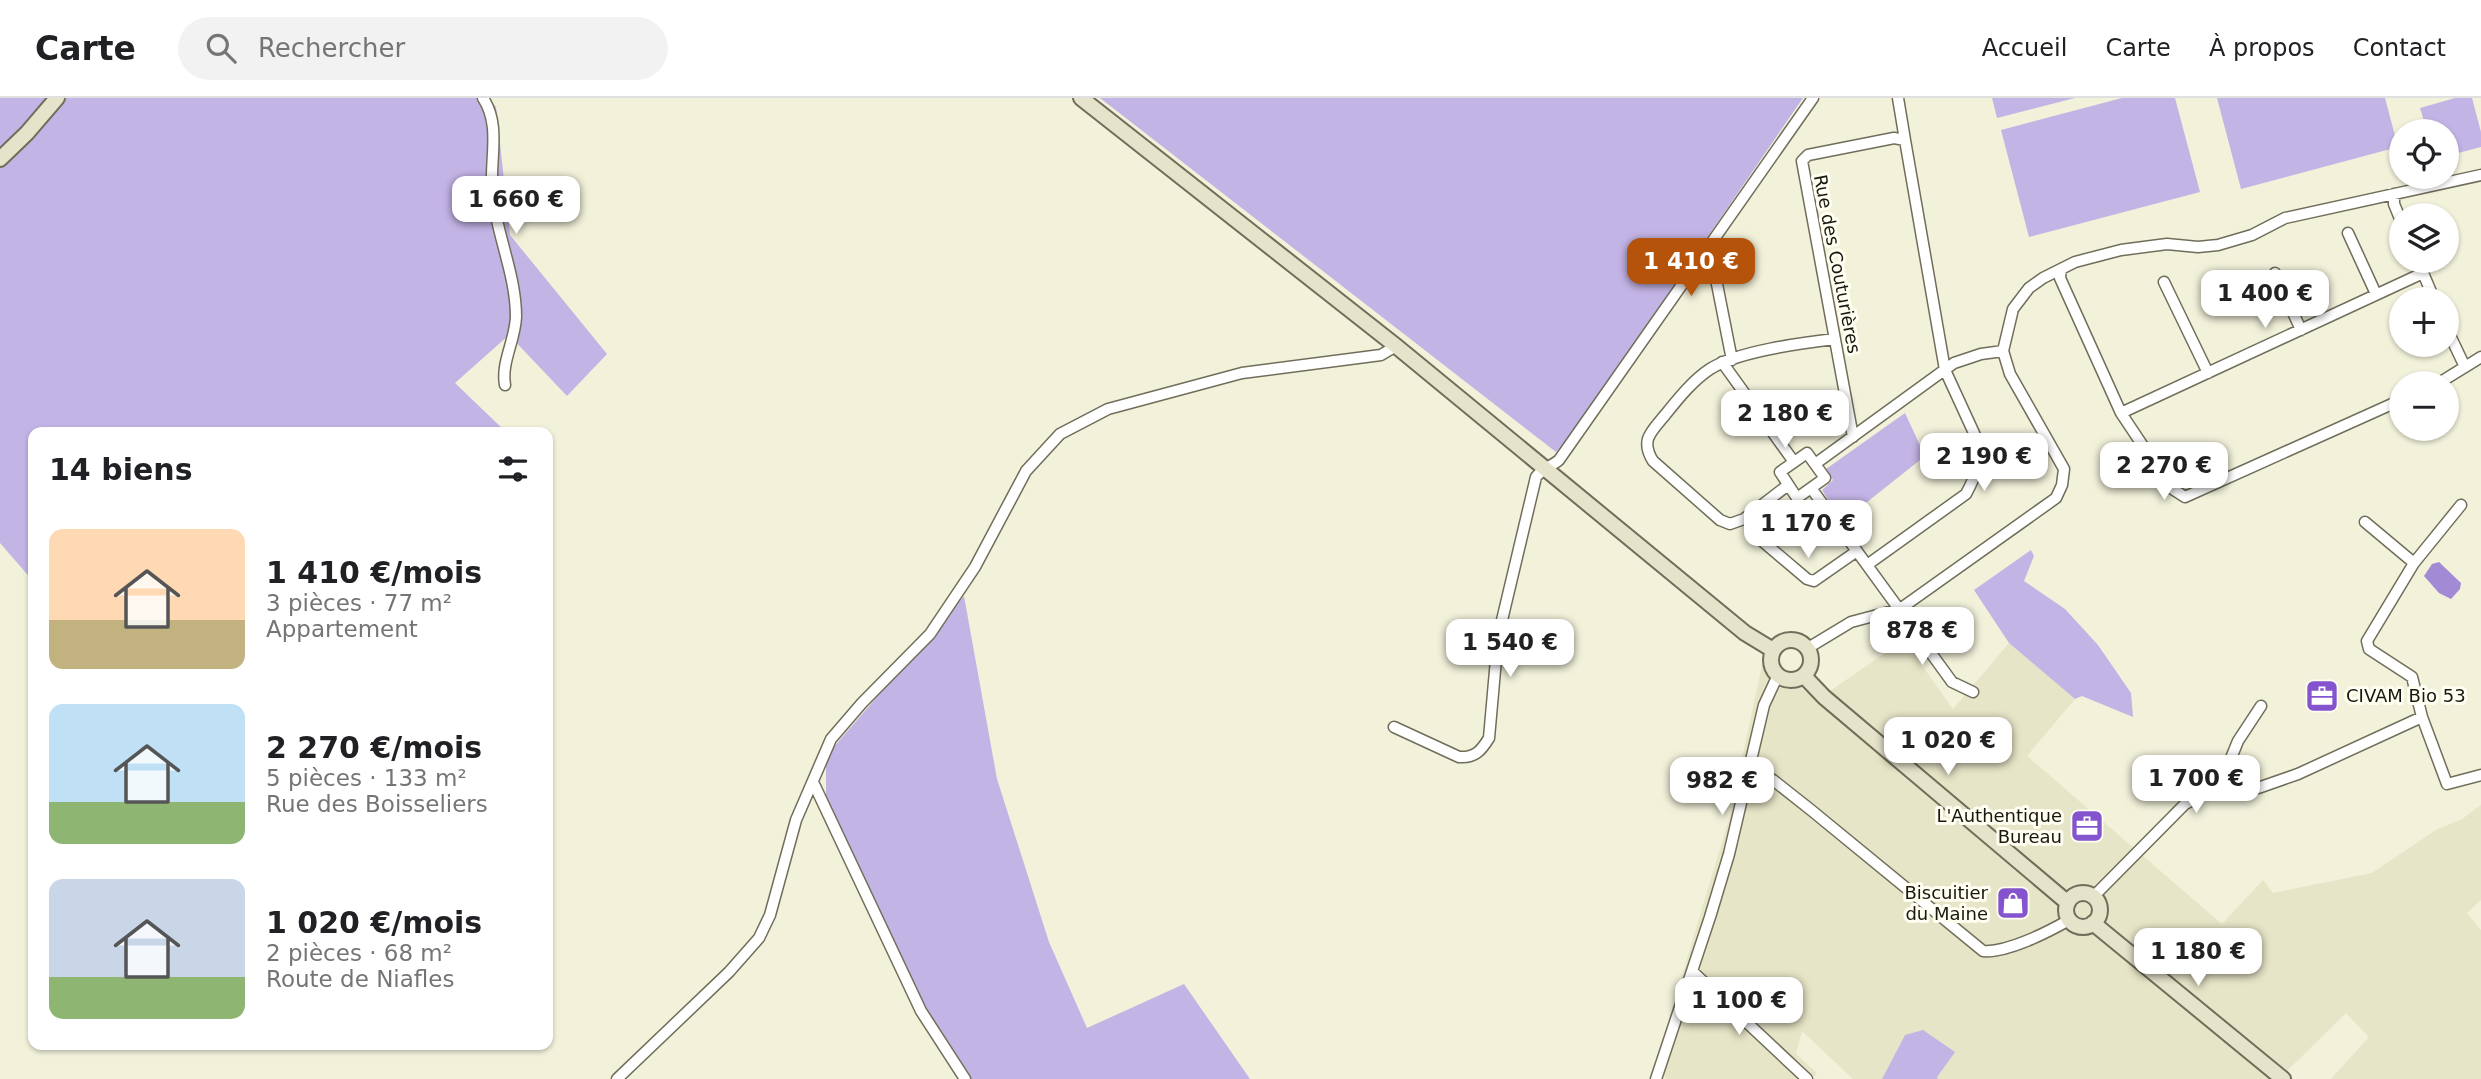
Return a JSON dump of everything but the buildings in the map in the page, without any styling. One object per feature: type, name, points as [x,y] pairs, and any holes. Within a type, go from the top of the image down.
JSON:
[{"type":"street","points":[[0,159],[57,98]]},
{"type":"street","points":[[483,98],[493,120],[492,184],[497,222],[514,301],[514,338],[503,374],[505,385]]},
{"type":"street","points":[[1081,98],[1396,346],[1745,633],[1773,650]]},
{"type":"street","points":[[1394,727],[1459,757],[1470,758],[1482,750],[1489,738],[1498,637],[1536,477],[1559,460],[1814,98]]},
{"type":"street","points":[[1867,565],[1966,494],[1975,477],[1980,456],[1979,444],[1945,370],[1898,98]]},
{"type":"street","name":"Rue des Couturières","points":[[1853,438],[1801,161],[1808,155],[1894,138],[1905,140]]},
{"type":"street","points":[[1808,648],[1851,622],[1900,609],[2056,498],[2062,485],[2064,469],[2010,374],[2003,351],[2013,309],[2029,288],[2075,262],[2121,250],[2167,244],[2198,247],[2218,245],[2252,235],[2285,218],[2481,175]]},
{"type":"street","points":[[2393,203],[2394,194]]},
{"type":"street","points":[[2348,233],[2376,295]]},
{"type":"street","points":[[2061,269],[2060,278],[2121,413],[2171,488],[2185,497],[2389,405]]},
{"type":"street","points":[[2275,273],[2301,330]]},
{"type":"street","points":[[2121,413],[2423,273],[2429,287]]},
{"type":"street","points":[[1715,274],[1727,361],[1794,462]]},
{"type":"street","points":[[2164,282],[2208,373]]},
{"type":"street","points":[[1788,485],[1744,519],[1730,524],[1720,520],[1653,461],[1647,451],[1648,435],[1688,388],[1709,369],[1749,354],[1835,339]]},
{"type":"street","points":[[617,1079],[729,972],[759,938],[770,915],[796,820],[831,739],[862,703],[930,634],[975,567],[1026,471],[1060,434],[1108,409],[1145,398],[1242,373],[1381,355],[1396,346]]},
{"type":"street","points":[[1815,464],[1954,363],[1981,354],[2003,351]]},
{"type":"street","points":[[2459,355],[2465,368]]},
{"type":"street","points":[[2459,371],[2481,357]]},
{"type":"street","points":[[1807,453],[1815,464],[1825,478],[1797,498],[1780,472],[1807,453]]},
{"type":"street","points":[[1811,488],[1952,682],[1973,692]]},
{"type":"street","points":[[2462,505],[2414,563],[2367,641],[2369,649],[2412,677],[2422,717],[2447,784],[2481,775]]},
{"type":"street","points":[[2365,522],[2414,563]]},
{"type":"street","points":[[1760,540],[1807,579],[1814,581],[1857,551]]},
{"type":"street","points":[[1783,640],[1797,640],[1808,648],[1811,666],[1804,676],[1793,680],[1777,674],[1771,663],[1773,650],[1783,640]]},
{"type":"street","points":[[1656,1079],[1725,867],[1764,705],[1777,674]]},
{"type":"street","points":[[1804,676],[1824,697],[2068,903]]},
{"type":"street","points":[[2220,785],[2238,741],[2261,706]]},
{"type":"street","points":[[2093,897],[2177,811],[2206,791],[2220,785],[2243,792],[2258,788],[2298,774],[2422,717]]},
{"type":"street","points":[[1750,767],[1773,780],[1811,810],[1983,951],[2000,949],[2052,930],[2069,920]]},
{"type":"street","points":[[813,782],[922,1011],[965,1079]]},
{"type":"street","points":[[2079,894],[2093,897],[2099,910],[2093,923],[2089,926],[2078,926],[2069,920],[2066,912],[2068,903],[2079,894]]},
{"type":"street","points":[[2093,923],[2283,1079]]},
{"type":"street","points":[[1693,972],[1807,1079]]},
{"type":"shaded area","points":[[0,98],[488,98],[496,107],[510,235],[607,354],[567,396],[509,335],[455,383],[501,427],[28,427],[28,575],[0,543]]},
{"type":"shaded area","points":[[1100,98],[1803,98],[1574,431],[1556,452]]},
{"type":"shaded area","points":[[1992,98],[2075,98],[1997,118]]},
{"type":"shaded area","points":[[2122,98],[2175,98],[2200,192],[2029,237],[2001,130]]},
{"type":"shaded area","points":[[2217,98],[2385,98],[2391,119],[2389,149],[2241,189]]},
{"type":"shaded area","points":[[2455,98],[2472,98],[2481,132],[2481,147],[2459,153],[2459,119],[2423,119],[2420,108]]},
{"type":"shaded area","points":[[1905,413],[1925,456],[1842,522],[1822,490],[1833,480],[1826,469]]},
{"type":"shaded area","points":[[2031,550],[2034,556],[2024,581],[2065,609],[2098,645],[2131,693],[2133,717],[2082,696],[2075,699],[2009,643],[1974,590]]},
{"type":"shaded area","points":[[2439,562],[2461,583],[2460,589],[2451,599],[2439,593],[2424,576],[2432,564]]},
{"type":"shaded area","points":[[964,596],[997,779],[1049,942],[1087,1028],[1184,984],[1250,1079],[968,1079],[913,987],[826,801],[826,756]]},
{"type":"shaded area","points":[[1904,640],[1953,709],[2009,643],[2075,699],[2027,756],[2222,924],[2263,880],[2273,893],[2372,873],[2436,830],[2462,819],[2481,805],[2481,900],[2467,913],[2481,930],[2481,1079],[2331,1079],[2369,1037],[2346,1013],[2279,1079],[1938,1079],[1905,1035],[1882,1079],[1853,1079],[1802,1031],[1796,1054],[1817,1073],[1811,1079],[1667,1079],[1654,1069],[1729,819],[1763,661],[1817,700]]},
{"type":"shaded area","points":[[1923,1030],[1955,1052],[1938,1079],[1882,1079],[1905,1035]]},
{"type":"place","name":"CIVAM Bio 53","points":[[2322,696]]},
{"type":"place","name":"L'Authentique Bureau","points":[[2087,826]]},
{"type":"place","name":"Biscuitier du Maine","points":[[2013,903]]}]
